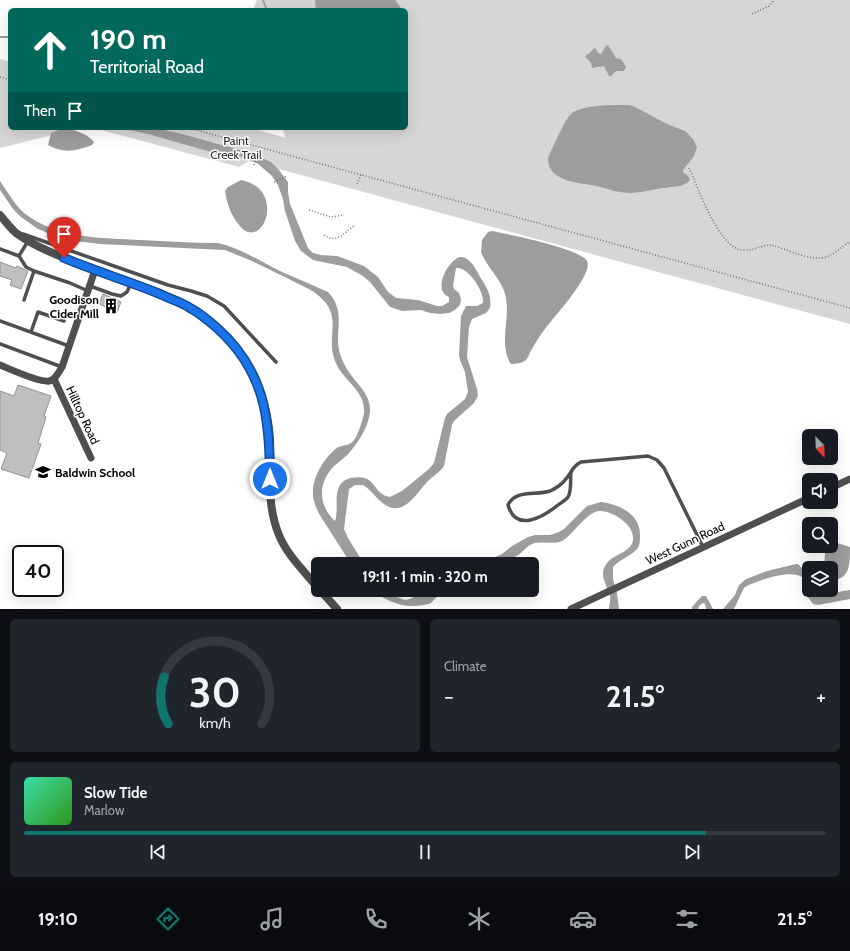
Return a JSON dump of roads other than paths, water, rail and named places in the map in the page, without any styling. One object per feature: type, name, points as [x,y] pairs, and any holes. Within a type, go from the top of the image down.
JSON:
[{"type":"street","points":[[0,216],[16,232],[52,253],[191,308],[225,335],[250,370],[261,394],[270,438],[270,491],[274,522],[287,550],[311,579]]},
{"type":"street","name":"Hilltop Road","points":[[91,458],[54,379],[62,367],[95,270]]},
{"type":"street","points":[[0,365],[36,379],[49,382],[54,379]]},
{"type":"street","points":[[838,485],[850,479]]},
{"type":"street","name":"West Gunn Road","points":[[571,609],[802,501]]},
{"type":"street","points":[[326,597],[337,609]]},
{"type":"lane","points":[[16,232],[168,285],[207,296],[224,306],[276,362]]},
{"type":"lane","points":[[19,256],[28,240]]},
{"type":"lane","points":[[0,249],[19,256],[26,267],[34,271],[70,283],[112,294],[121,296],[127,292],[131,283]]},
{"type":"lane","points":[[24,300],[34,271]]},
{"type":"lane","points":[[30,332],[38,312],[64,321]]},
{"type":"lane","points":[[0,321],[69,346]]},
{"type":"lane","points":[[0,344],[62,367]]},
{"type":"lane","points":[[571,472],[568,498],[539,517],[530,520],[517,520],[512,516],[508,505],[514,498],[519,495],[549,491],[565,481],[574,466],[581,462],[648,456],[657,460],[664,468],[703,547]]},
{"type":"waterway","points":[[263,0],[266,8]]},
{"type":"waterway","points":[[0,37],[8,37]]},
{"type":"place","name":"Goodison Cider Mill","points":[[111,306]]},
{"type":"place","name":"Baldwin School","points":[[43,472]]},
{"type":"park label","name":"Paint Creek Trail","points":[[236,147]]}]
